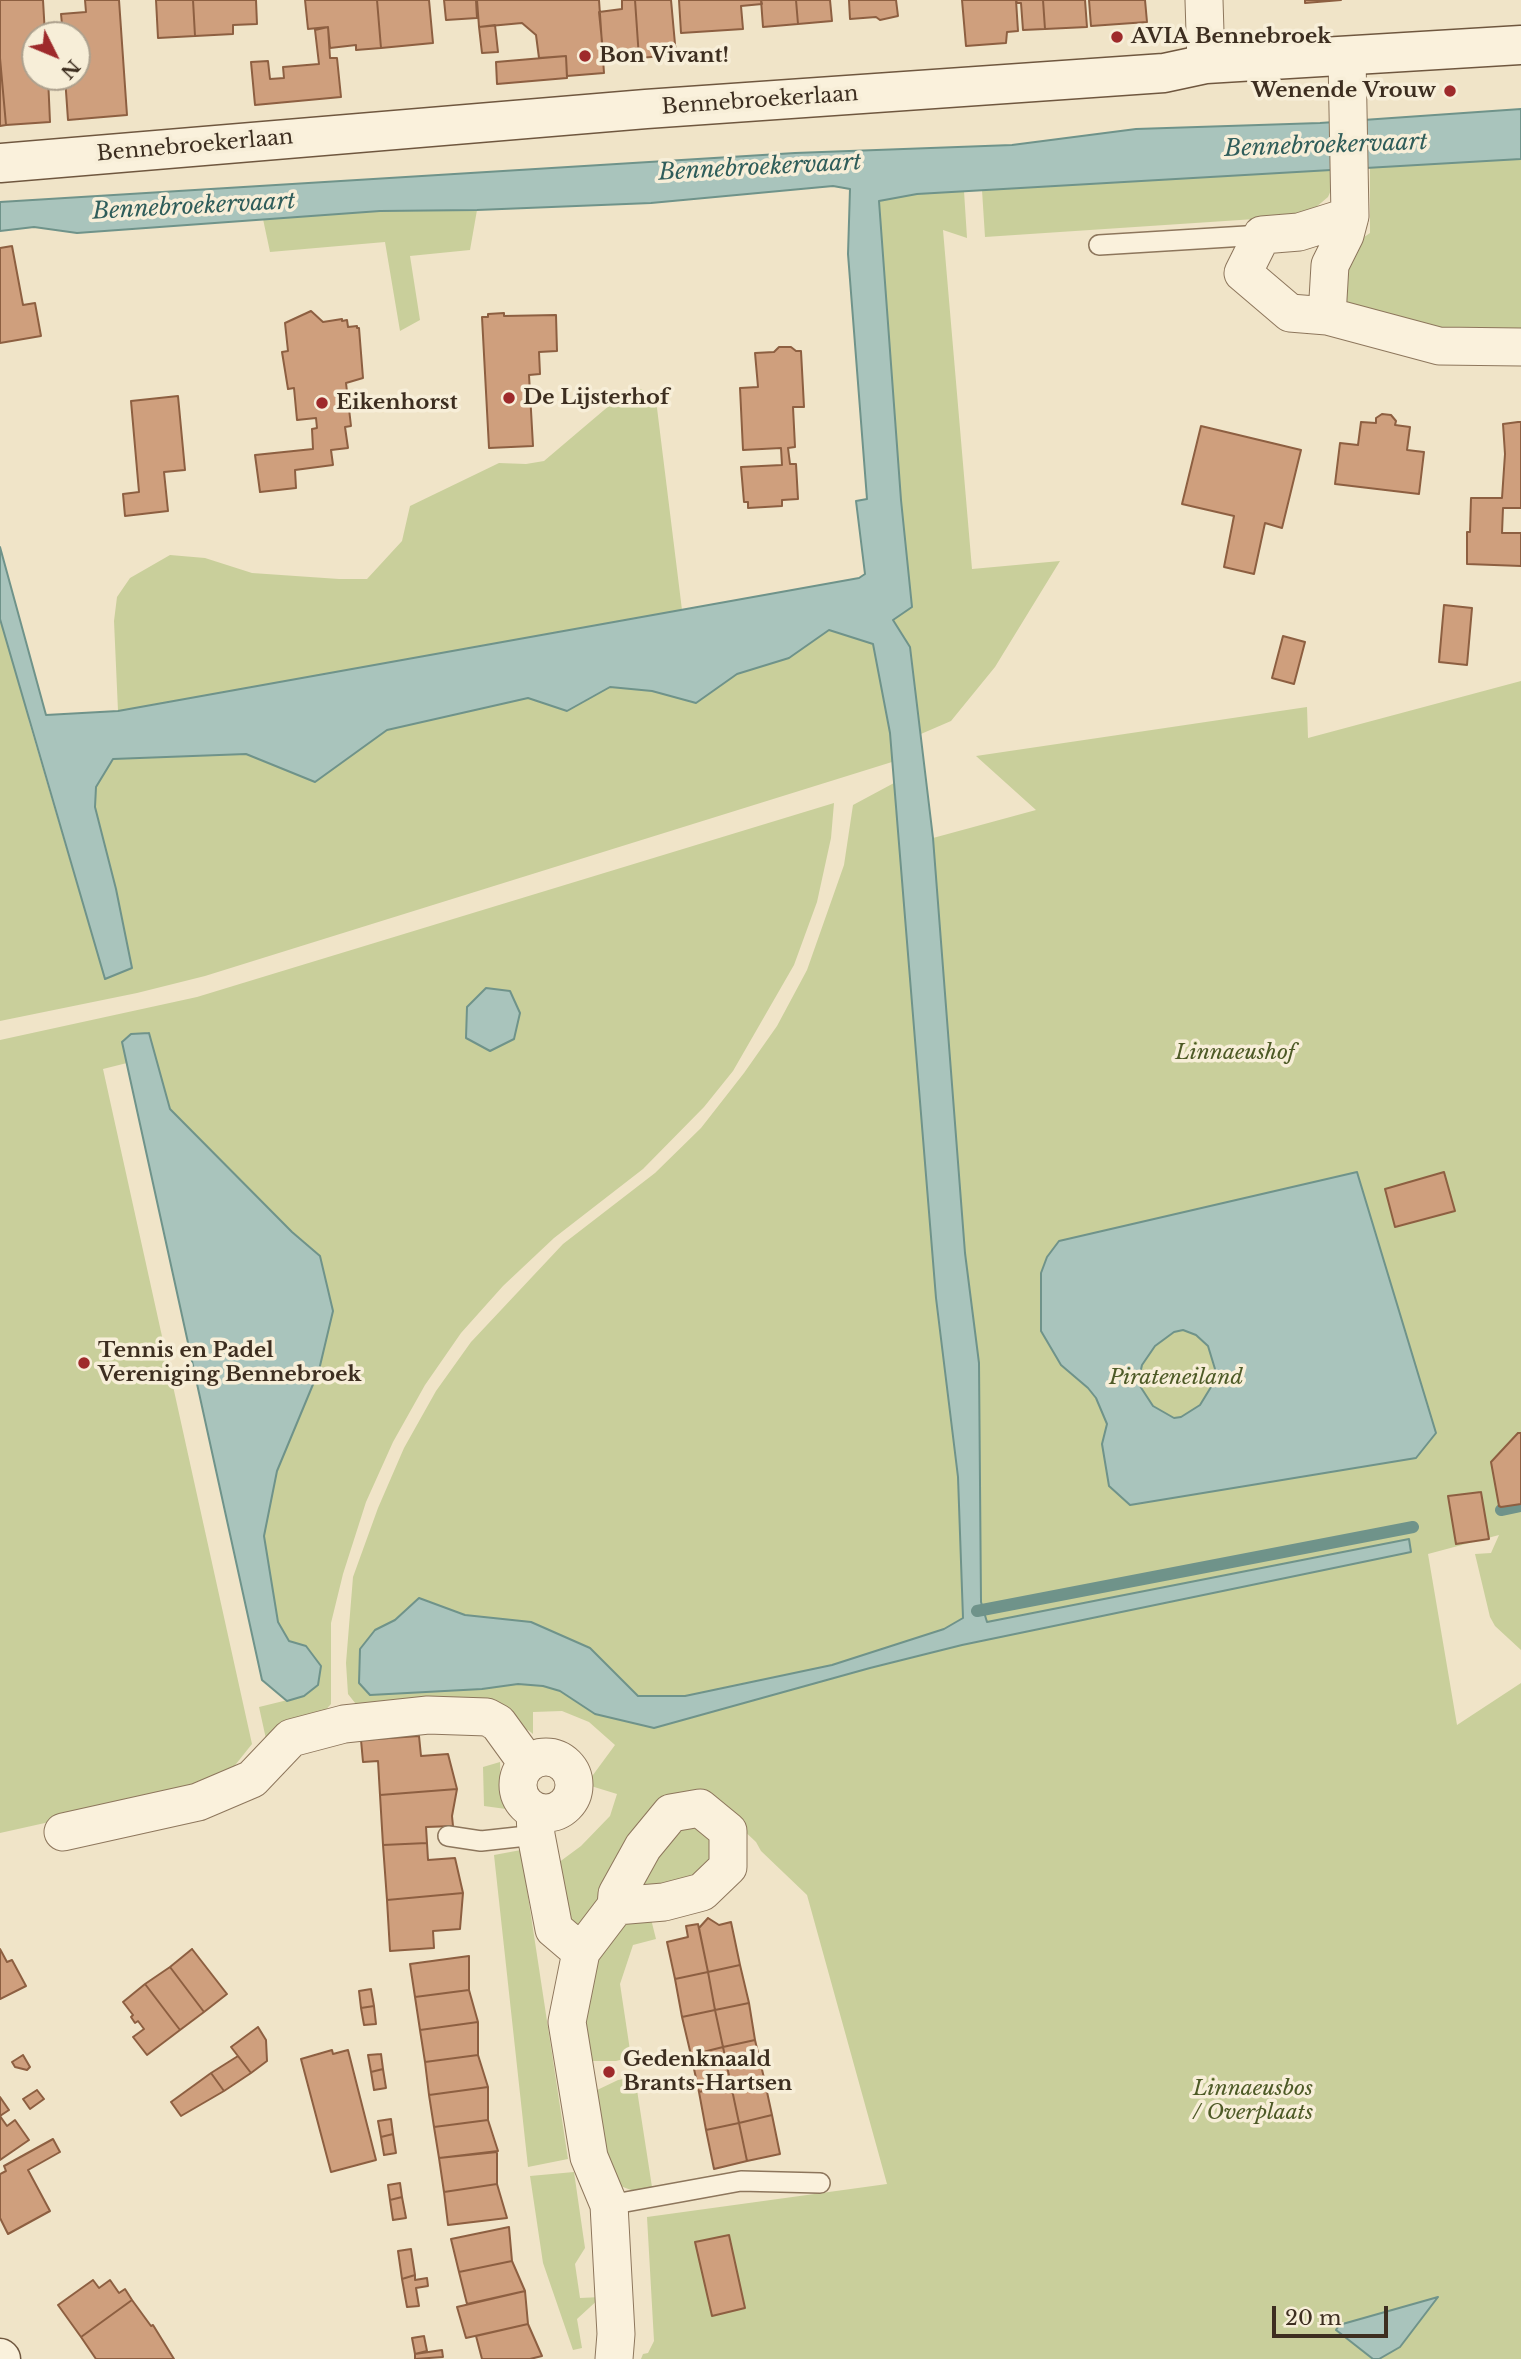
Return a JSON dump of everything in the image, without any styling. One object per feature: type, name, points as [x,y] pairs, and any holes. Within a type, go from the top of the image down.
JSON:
[{"type":"street","points":[[1204,0],[1206,64]]},
{"type":"street","name":"Bennebroekerlaan","points":[[0,163],[646,108],[1164,73],[1206,64],[1521,45]]},
{"type":"street","points":[[1327,316],[1330,265],[1345,235],[1350,201],[1347,57]]},
{"type":"street","points":[[1350,201],[1299,232],[1262,235],[1243,273],[1290,313],[1327,316],[1439,346],[1521,347]]},
{"type":"street","points":[[63,1832],[198,1802],[253,1779],[291,1738],[344,1724],[428,1714],[486,1717],[498,1723],[527,1763]]},
{"type":"street","points":[[536,1824],[565,1806],[573,1796],[575,1783],[572,1771],[563,1761],[551,1756],[538,1757],[527,1763],[520,1773],[517,1786],[536,1824],[554,1929],[581,1952]]},
{"type":"street","points":[[614,2359],[616,2334],[609,2205],[589,2157],[567,2022],[581,1952],[616,1906]]},
{"type":"lane","points":[[1099,245],[1262,235]]},
{"type":"lane","points":[[449,1836],[481,1840],[536,1824]]},
{"type":"lane","points":[[609,2205],[741,2181],[820,2183]]},
{"type":"green space","points":[[1521,159],[1521,334],[1423,326],[1358,315],[1346,302],[1348,248],[1370,233],[1370,167]]},
{"type":"green space","points":[[1331,170],[1335,181],[1328,197],[1309,213],[1285,217],[985,237],[982,190]]},
{"type":"green space","points":[[964,191],[967,238],[943,230],[972,569],[1060,561],[995,667],[951,721],[907,740],[892,762],[205,976],[0,1021],[0,547],[29,722],[105,979],[116,889],[95,808],[96,787],[113,759],[246,754],[315,782],[387,730],[528,698],[567,711],[610,687],[652,691],[696,703],[737,674],[789,658],[829,630],[911,607],[879,201],[917,194]]},
{"type":"green space","points":[[477,210],[470,250],[410,256],[420,320],[400,331],[385,242],[270,252],[263,219],[380,211]]},
{"type":"green space","points":[[630,388],[641,389],[650,395],[657,408],[682,610],[118,711],[114,621],[117,597],[130,578],[170,555],[205,558],[252,573],[367,579],[402,541],[410,506],[499,463],[526,464],[544,461]]},
{"type":"green space","points":[[1521,681],[1521,1650],[1495,1626],[1490,1617],[1475,1554],[1491,1553],[1499,1535],[1428,1554],[1457,1725],[1521,1683],[1521,2359],[641,2359],[643,2354],[648,2353],[654,2341],[647,2217],[887,2184],[807,1895],[738,1825],[689,1792],[565,1952],[558,1863],[581,1846],[610,1816],[617,1794],[591,1786],[590,1779],[615,1745],[589,1722],[562,1711],[533,1712],[533,1734],[528,1730],[359,1708],[348,1694],[346,1663],[353,1577],[378,1508],[404,1448],[436,1391],[471,1342],[563,1244],[655,1173],[701,1128],[777,1026],[807,970],[844,865],[853,805],[894,783],[896,812],[933,838],[1036,810],[976,756],[1307,707],[1308,738]],"holes":[[[419,1598],[465,1615],[531,1622],[590,1648],[638,1696],[685,1696],[780,1677],[654,1728],[595,1714],[560,1691],[543,1686],[518,1684],[482,1689],[375,1630],[395,1620]]]},
{"type":"green space","points":[[834,803],[831,838],[817,902],[794,965],[733,1071],[704,1107],[643,1169],[554,1238],[503,1286],[461,1333],[425,1385],[393,1442],[366,1502],[343,1574],[331,1623],[331,1704],[318,1718],[268,1748],[259,1707],[304,1696],[318,1685],[321,1666],[306,1646],[289,1641],[278,1622],[264,1536],[277,1471],[319,1370],[320,1256],[292,1232],[170,1109],[162,1082],[122,1042],[127,1063],[103,1069],[252,1744],[220,1784],[0,1833],[0,1040],[197,997]]},
{"type":"green space","points":[[500,1762],[501,1791],[506,1809],[484,1806],[483,1767]]},
{"type":"green space","points":[[690,1821],[715,1840],[707,1878],[625,1899],[666,1833]]},
{"type":"green space","points":[[521,1850],[568,2159],[528,2167],[494,1855]]},
{"type":"green space","points":[[650,1915],[656,1939],[633,1945],[620,1984],[631,2057],[616,2061],[585,2061],[580,1976],[608,1925]]},
{"type":"green space","points":[[635,2077],[652,2187],[636,2192],[618,2185],[602,2151],[593,2092],[618,2080]]},
{"type":"green space","points":[[574,2172],[585,2248],[575,2264],[580,2298],[601,2297],[577,2319],[582,2348],[573,2350],[543,2263],[530,2176]]},
{"type":"water","name":"Bennebroekervaart","points":[[1521,109],[1521,159],[917,194],[879,201],[901,500],[912,607],[893,620],[910,647],[933,838],[965,1253],[979,1363],[981,1602],[987,1622],[1409,1539],[1411,1552],[962,1645],[654,1728],[595,1714],[560,1691],[543,1686],[518,1684],[482,1689],[370,1695],[359,1683],[360,1649],[375,1630],[395,1620],[419,1598],[465,1615],[531,1622],[590,1648],[638,1696],[685,1696],[832,1665],[944,1629],[963,1618],[958,1477],[936,1298],[890,733],[873,644],[829,630],[789,658],[737,674],[696,703],[652,691],[610,687],[567,711],[528,698],[387,730],[315,782],[246,754],[113,759],[96,787],[95,807],[116,889],[132,968],[105,979],[0,619],[0,547],[46,715],[118,711],[859,578],[865,574],[856,501],[867,499],[848,254],[850,189],[833,186],[651,203],[380,211],[77,233],[34,227],[0,231],[0,202],[795,153],[1012,145],[1136,129],[1320,123]]},
{"type":"water","points":[[486,988],[510,991],[520,1013],[514,1039],[490,1051],[466,1038],[467,1007]]},
{"type":"water","points":[[149,1033],[170,1109],[292,1232],[320,1256],[333,1311],[319,1370],[277,1471],[264,1536],[278,1622],[289,1641],[306,1646],[321,1666],[318,1685],[304,1696],[287,1701],[262,1680],[122,1042],[131,1034]]},
{"type":"water","points":[[1357,1172],[1436,1433],[1416,1458],[1130,1505],[1109,1486],[1102,1444],[1107,1424],[1096,1398],[1061,1365],[1041,1331],[1041,1273],[1047,1257],[1059,1241]],"holes":[[[1183,1330],[1196,1335],[1208,1346],[1215,1369],[1211,1387],[1200,1405],[1181,1417],[1174,1418],[1153,1406],[1138,1383],[1142,1365],[1155,1346],[1174,1332]]]},
{"type":"water","points":[[1438,2297],[1400,2347],[1379,2359],[1373,2359],[1336,2330],[1339,2325]]},
{"type":"building","points":[[0,0],[43,0],[44,21],[21,21],[21,91],[49,91],[50,122],[6,125],[0,58]]},
{"type":"building","points":[[85,0],[119,0],[127,115],[68,120],[66,91],[91,91],[91,21],[62,21],[61,14],[86,12]]},
{"type":"building","points":[[156,0],[193,0],[195,36],[158,38]]},
{"type":"building","points":[[193,0],[256,0],[257,24],[233,25],[233,34],[195,36]]},
{"type":"building","points":[[305,0],[377,0],[381,48],[356,50],[356,45],[330,48],[328,27],[308,29]]},
{"type":"building","points":[[377,0],[429,0],[433,43],[381,48]]},
{"type":"building","points":[[444,0],[476,0],[477,18],[446,20]]},
{"type":"building","points":[[477,0],[599,0],[604,73],[567,76],[566,56],[539,58],[536,35],[522,23],[479,27]]},
{"type":"building","points":[[622,0],[635,0],[639,58],[604,61],[599,12],[622,9]]},
{"type":"building","points":[[635,0],[671,0],[676,55],[639,58]]},
{"type":"building","points":[[679,0],[761,0],[762,4],[741,6],[743,29],[681,33]]},
{"type":"building","points":[[761,0],[796,0],[798,24],[763,27]]},
{"type":"building","points":[[796,0],[830,0],[832,21],[798,24]]},
{"type":"building","points":[[849,0],[896,0],[898,16],[880,20],[876,17],[850,19]]},
{"type":"building","points":[[962,0],[1016,0],[1018,31],[1007,32],[1006,43],[966,46]]},
{"type":"building","points":[[1016,0],[1043,0],[1045,29],[1023,30],[1021,3]]},
{"type":"building","points":[[1043,0],[1085,0],[1087,27],[1045,29]]},
{"type":"building","points":[[1089,0],[1145,0],[1147,22],[1091,26]]},
{"type":"building","points":[[1305,0],[1341,0],[1305,3]]},
{"type":"building","points":[[495,25],[498,52],[482,53],[479,27]]},
{"type":"building","points":[[328,27],[330,58],[337,58],[341,97],[255,105],[251,62],[268,61],[270,79],[284,78],[283,67],[319,64],[315,30]]},
{"type":"building","points":[[566,56],[567,78],[497,84],[496,62]]},
{"type":"building","points":[[0,58],[6,125],[0,126]]},
{"type":"building","points":[[12,246],[23,305],[35,303],[41,336],[0,343],[0,248]]},
{"type":"building","name":"Eikenhorst","points":[[311,311],[323,322],[342,319],[347,320],[348,327],[359,328],[363,378],[346,383],[351,426],[345,427],[348,448],[331,450],[333,465],[295,470],[296,488],[260,492],[255,455],[313,449],[312,429],[317,428],[316,418],[297,420],[294,388],[288,389],[282,352],[288,351],[285,323]]},
{"type":"building","name":"De Lijsterhof","points":[[504,313],[504,316],[556,315],[557,351],[539,352],[540,374],[529,375],[533,446],[489,448],[482,317]]},
{"type":"building","points":[[779,347],[791,347],[801,351],[804,407],[793,407],[795,447],[788,448],[790,464],[796,464],[798,499],[782,500],[782,506],[748,508],[748,502],[744,502],[741,467],[782,465],[781,448],[743,450],[740,388],[758,387],[755,353],[774,352]]},
{"type":"building","points":[[178,396],[185,470],[164,472],[168,511],[125,516],[123,494],[139,492],[131,401]]},
{"type":"building","points":[[1382,414],[1391,415],[1396,421],[1395,425],[1410,427],[1407,450],[1424,452],[1419,494],[1335,484],[1340,443],[1358,445],[1361,422],[1376,423],[1376,418]]},
{"type":"building","points":[[1521,422],[1521,508],[1503,508],[1502,533],[1521,533],[1521,566],[1467,564],[1471,498],[1502,498],[1505,454],[1503,424]]},
{"type":"building","points":[[1201,426],[1301,450],[1282,528],[1265,523],[1254,574],[1224,567],[1234,516],[1182,504]]},
{"type":"building","points":[[1444,605],[1472,608],[1467,665],[1439,662]]},
{"type":"building","points":[[1283,636],[1305,642],[1294,684],[1272,678]]},
{"type":"building","points":[[1444,1172],[1455,1211],[1395,1227],[1385,1189]]},
{"type":"building","points":[[1521,1433],[1521,1504],[1501,1507],[1491,1462]]},
{"type":"building","points":[[1481,1492],[1489,1539],[1456,1544],[1448,1496]]},
{"type":"building","points":[[419,1736],[421,1756],[448,1754],[457,1789],[380,1795],[378,1761],[363,1762],[361,1740]]},
{"type":"building","points":[[457,1789],[453,1826],[426,1827],[427,1843],[383,1845],[380,1795]]},
{"type":"building","points":[[427,1843],[428,1860],[455,1858],[463,1893],[387,1900],[383,1845]]},
{"type":"building","points":[[463,1893],[460,1929],[433,1931],[434,1948],[390,1951],[387,1900]]},
{"type":"building","points":[[708,1918],[719,1925],[731,1922],[740,1965],[708,1972],[699,1928]]},
{"type":"building","points":[[698,1924],[708,1972],[675,1979],[667,1942],[688,1937],[686,1926]]},
{"type":"building","points":[[0,1949],[7,1962],[12,1960],[26,1986],[0,1999]]},
{"type":"building","points":[[192,1949],[227,1994],[204,2012],[170,1967]]},
{"type":"building","points":[[469,1956],[469,1990],[415,1997],[410,1964]]},
{"type":"building","points":[[740,1965],[749,2003],[715,2010],[708,1972]]},
{"type":"building","points":[[170,1967],[204,2012],[180,2030],[145,1984]]},
{"type":"building","points":[[708,1972],[715,2010],[682,2017],[675,1979]]},
{"type":"building","points":[[145,1984],[180,2030],[147,2055],[133,2037],[144,2029],[138,2021],[135,2023],[131,2017],[133,2015],[123,2002]]},
{"type":"building","points":[[371,1989],[374,2006],[361,2008],[359,1991]]},
{"type":"building","points":[[469,1990],[478,2022],[420,2030],[415,1997]]},
{"type":"building","points":[[749,2003],[755,2040],[723,2047],[715,2010]]},
{"type":"building","points":[[374,2006],[376,2024],[364,2025],[361,2008]]},
{"type":"building","points":[[715,2010],[723,2047],[691,2055],[682,2017]]},
{"type":"building","points":[[478,2022],[478,2055],[425,2062],[420,2030]]},
{"type":"building","points":[[258,2027],[266,2040],[267,2061],[251,2073],[231,2047]]},
{"type":"building","points":[[755,2040],[764,2078],[731,2085],[723,2047]]},
{"type":"building","points":[[723,2047],[731,2085],[699,2092],[691,2055]]},
{"type":"building","points":[[332,2050],[333,2054],[348,2050],[376,2160],[331,2172],[301,2059]]},
{"type":"building","points":[[381,2054],[383,2069],[371,2072],[368,2055]]},
{"type":"building","points":[[23,2055],[30,2067],[27,2070],[15,2067],[12,2062]]},
{"type":"building","points":[[478,2055],[488,2087],[429,2095],[425,2062]]},
{"type":"building","points":[[238,2056],[251,2073],[224,2091],[211,2073]]},
{"type":"building","points":[[383,2069],[386,2088],[374,2090],[371,2072]]},
{"type":"building","points":[[211,2073],[224,2091],[181,2116],[171,2102]]},
{"type":"building","points":[[764,2078],[772,2115],[739,2123],[731,2085]]},
{"type":"building","points":[[731,2085],[739,2123],[706,2130],[699,2092]]},
{"type":"building","points":[[488,2087],[488,2120],[434,2127],[429,2095]]},
{"type":"building","points":[[37,2090],[44,2099],[30,2109],[23,2099]]},
{"type":"building","points":[[0,2097],[9,2110],[0,2116]]},
{"type":"building","points":[[772,2115],[780,2154],[747,2161],[739,2123]]},
{"type":"building","points":[[0,2116],[7,2126],[15,2120],[29,2140],[0,2160]]},
{"type":"building","points":[[391,2119],[393,2134],[381,2137],[378,2121]]},
{"type":"building","points":[[488,2120],[498,2151],[439,2158],[434,2127]]},
{"type":"building","points":[[739,2123],[747,2161],[714,2169],[706,2130]]},
{"type":"building","points":[[393,2134],[396,2153],[384,2155],[381,2137]]},
{"type":"building","points":[[53,2139],[60,2152],[28,2170],[50,2211],[8,2234],[0,2218],[0,2174],[6,2171],[4,2166]]},
{"type":"building","points":[[497,2152],[497,2184],[444,2192],[439,2158]]},
{"type":"building","points":[[400,2183],[402,2197],[390,2200],[388,2185]]},
{"type":"building","points":[[497,2184],[507,2218],[448,2225],[444,2192]]},
{"type":"building","points":[[402,2197],[406,2218],[393,2220],[390,2200]]},
{"type":"building","points":[[509,2227],[512,2261],[459,2272],[451,2239]]},
{"type":"building","points":[[729,2235],[745,2308],[712,2316],[695,2242]]},
{"type":"building","points":[[411,2249],[415,2275],[402,2279],[398,2251]]},
{"type":"building","points":[[512,2261],[525,2291],[467,2304],[459,2272]]},
{"type":"building","points":[[415,2275],[415,2280],[427,2278],[428,2286],[416,2288],[419,2306],[407,2307],[402,2279]]},
{"type":"building","points":[[93,2280],[99,2288],[110,2280],[119,2293],[125,2289],[132,2300],[81,2337],[58,2305]]},
{"type":"building","points":[[525,2291],[528,2324],[466,2338],[457,2307]]},
{"type":"building","points":[[132,2300],[151,2326],[153,2325],[174,2359],[96,2359],[81,2337]]},
{"type":"building","points":[[528,2324],[542,2356],[530,2359],[482,2359],[476,2336]]},
{"type":"building","points":[[424,2336],[427,2351],[415,2354],[412,2338]]},
{"type":"building","points":[[442,2350],[443,2357],[415,2359],[415,2354]]},
{"type":"waterway","points":[[1501,1510],[1521,1506]]},
{"type":"waterway","points":[[977,1611],[1413,1527]]},
{"type":"place","name":"AVIA Bennebroek","points":[[1117,37]]},
{"type":"place","name":"Bon Vivant!","points":[[585,56]]},
{"type":"place","name":"Wenende Vrouw","points":[[1450,91]]},
{"type":"place","name":"De Lijsterhof","points":[[509,398]]},
{"type":"place","name":"Eikenhorst","points":[[322,403]]},
{"type":"place","name":"Tennis en Padel Vereniging Bennebroek","points":[[84,1363]]},
{"type":"place","name":"Gedenknaald Brants-Hartsen","points":[[609,2072]]},
{"type":"park label","name":"Linnaeushof","points":[[1235,1053]]},
{"type":"park label","name":"Pirateneiland","points":[[1176,1378]]},
{"type":"park label","name":"Linnaeusbos / Overplaats","points":[[1253,2101]]}]
